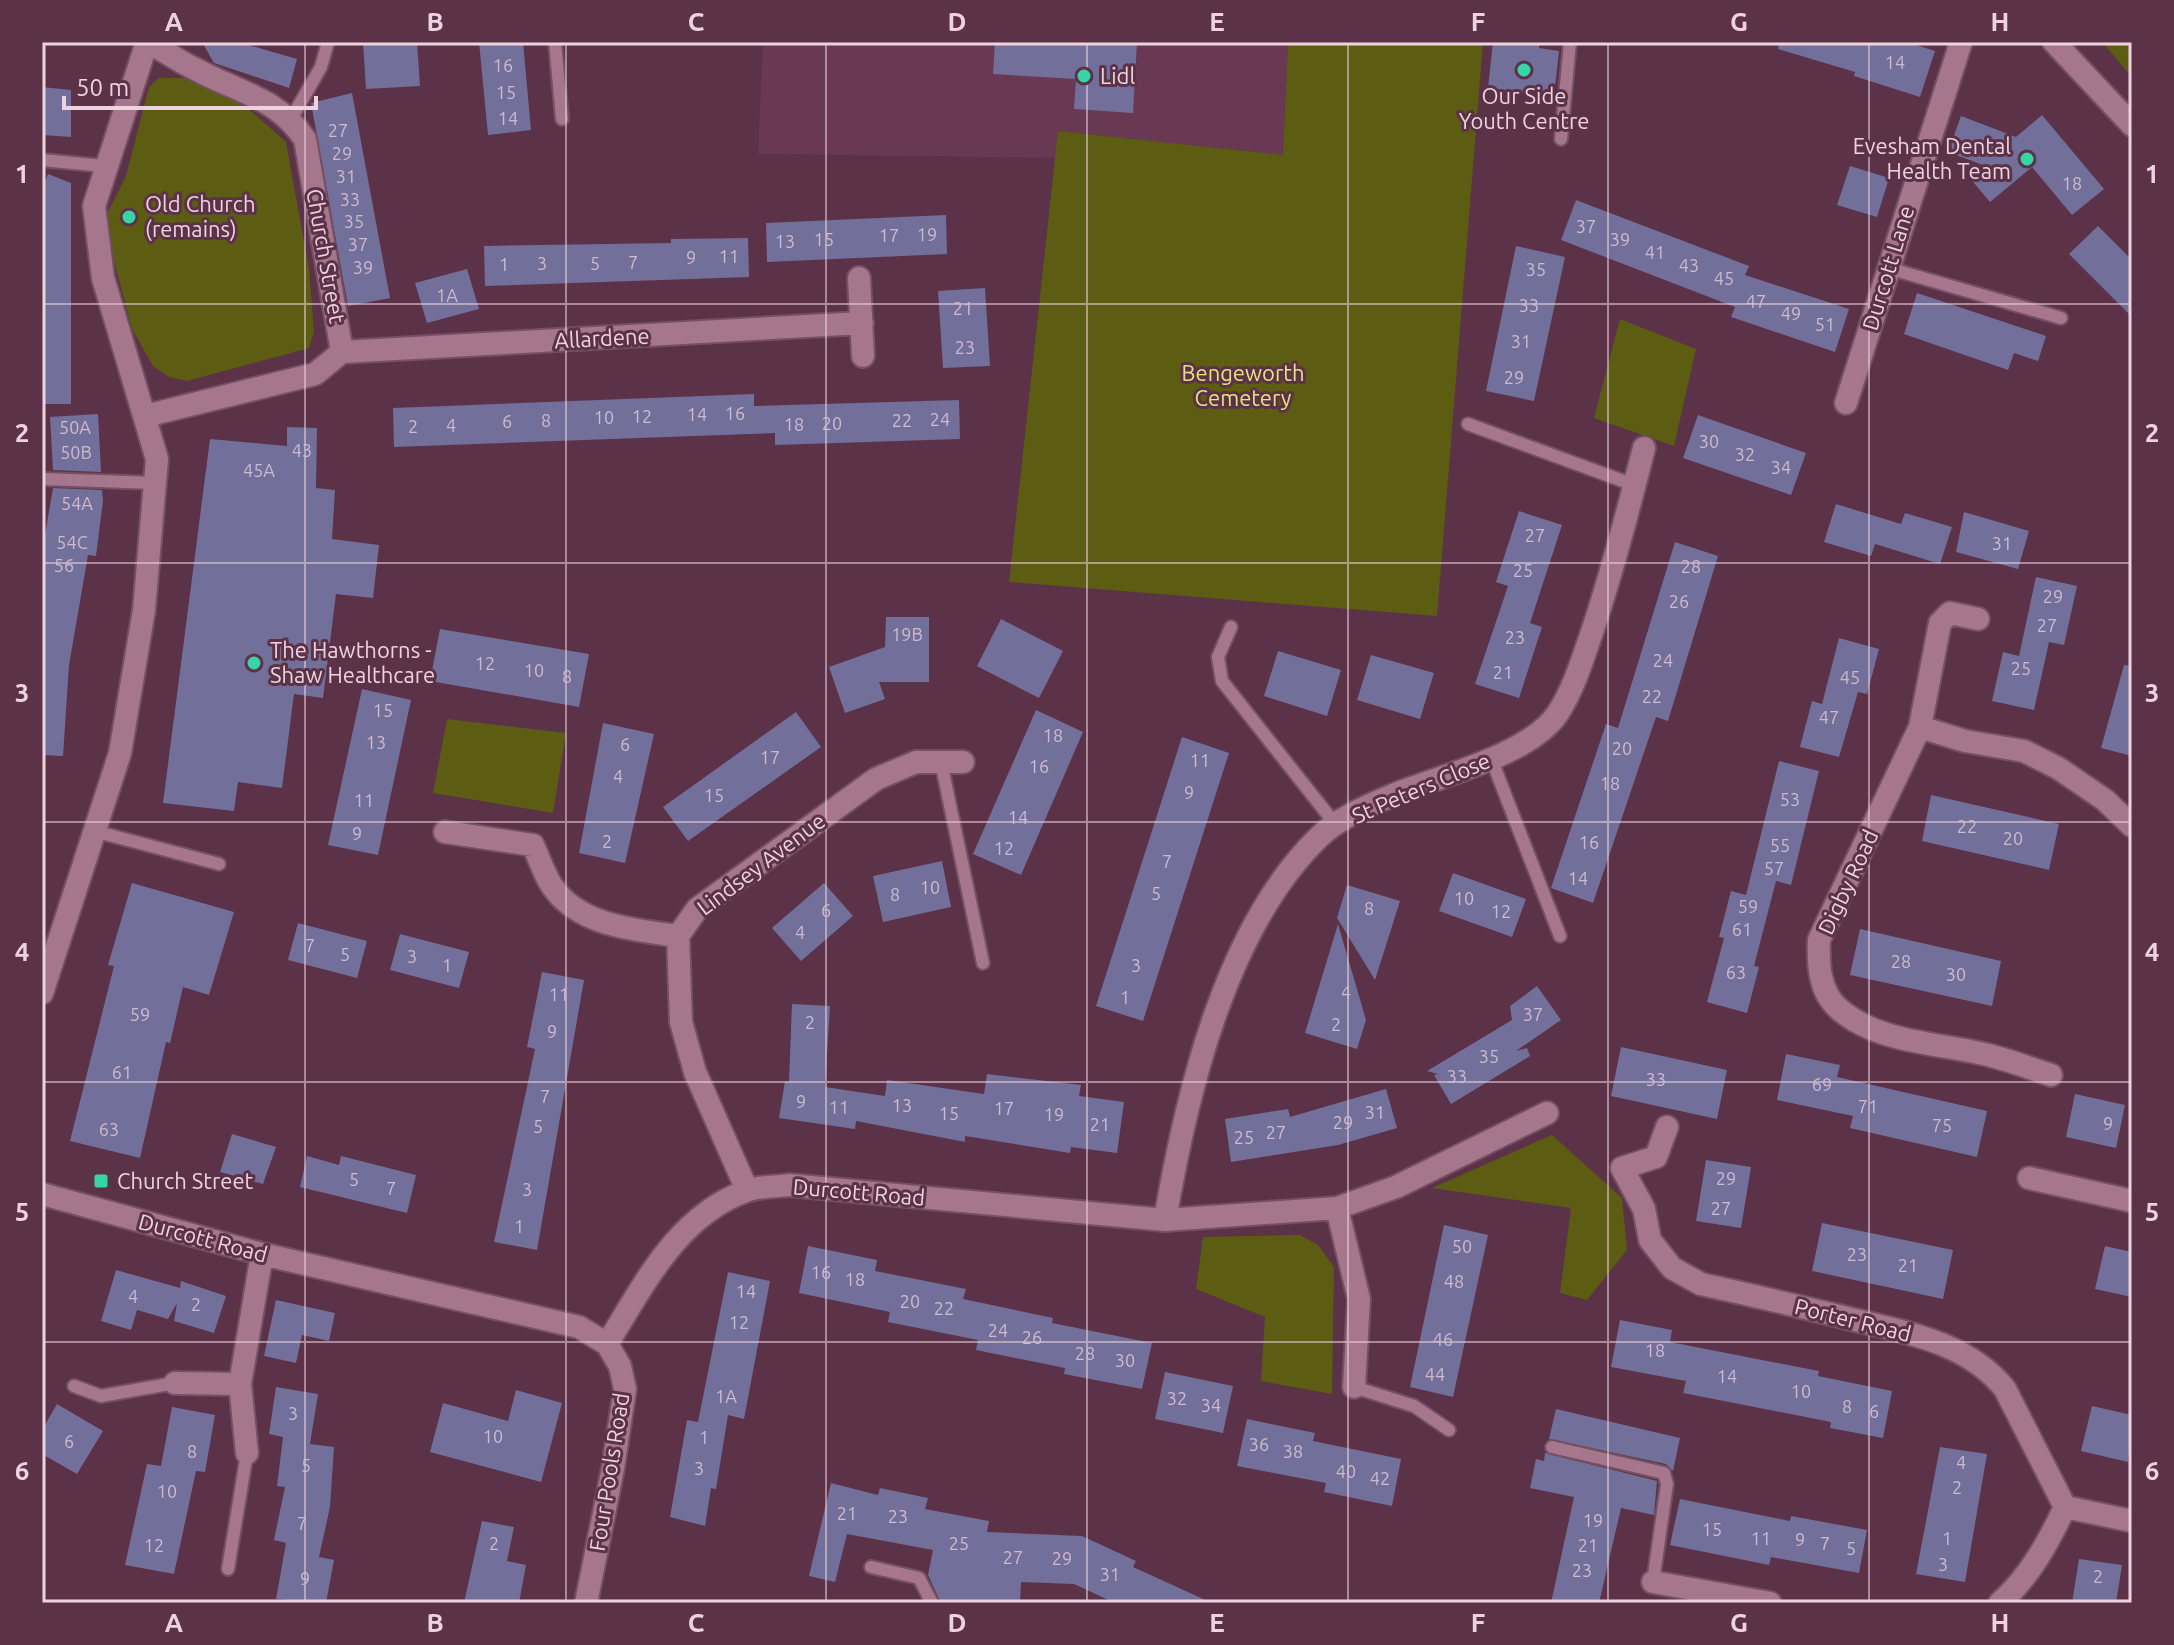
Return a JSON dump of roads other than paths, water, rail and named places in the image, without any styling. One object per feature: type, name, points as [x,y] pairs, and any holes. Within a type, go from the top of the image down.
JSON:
[{"type":"street","points":[[42,993],[49,948],[120,753],[144,610],[157,459],[103,278],[94,206],[104,166],[132,94],[147,42],[198,71],[261,98],[291,119]]},
{"type":"street","name":"Durcott Lane","points":[[1846,403],[1961,42]]},
{"type":"street","points":[[2054,42],[2132,125]]},
{"type":"street","name":"Church Street","points":[[145,416],[315,374],[342,352],[305,139],[291,119]]},
{"type":"street","points":[[859,278],[863,356]]},
{"type":"street","name":"Allardene","points":[[342,352],[862,323]]},
{"type":"street","name":"St Peters Close","points":[[1165,1220],[1193,1079],[1225,993],[1280,882],[1319,836],[1336,825],[1370,805],[1516,750],[1538,735],[1558,713],[1577,674],[1612,573],[1644,448]]},
{"type":"street","name":"Digby Road","points":[[1978,619],[1950,613],[1940,623],[1920,727],[1819,940],[1818,966],[1823,985],[1837,1008],[1865,1025],[1933,1046],[1991,1056],[2051,1075]]},
{"type":"street","points":[[1920,727],[1965,741],[2024,751],[2058,768],[2105,800],[2132,826]]},
{"type":"street","name":"Lindsey Avenue","points":[[747,1190],[695,1072],[681,1022],[678,936],[697,909],[876,779],[916,762],[952,762]]},
{"type":"street","points":[[445,832],[533,845],[553,887],[581,914],[626,928],[678,936]]},
{"type":"street","name":"Durcott Road","points":[[42,1194],[262,1254],[579,1327],[607,1344],[668,1248],[692,1223],[747,1190],[789,1185],[1165,1220],[1337,1208],[1396,1187],[1547,1113]]},
{"type":"street","name":"Porter Road","points":[[1667,1127],[1656,1157],[1622,1168],[1644,1209],[1650,1240],[1672,1268],[1701,1284],[1922,1337],[1960,1352],[1992,1372],[2005,1389],[2065,1507]]},
{"type":"street","points":[[2029,1178],[2132,1201]]},
{"type":"street","points":[[1337,1208],[1359,1299],[1354,1387]]},
{"type":"street","points":[[247,1453],[240,1384],[262,1254]]},
{"type":"street","name":"Four Pools Road","points":[[586,1603],[625,1389],[620,1366],[607,1344]]},
{"type":"street","points":[[175,1383],[240,1384]]},
{"type":"street","points":[[2000,1603],[2020,1584],[2050,1540],[2065,1507],[2132,1521]]},
{"type":"street","points":[[1653,1582],[1770,1603]]},
{"type":"lane","points":[[291,119],[321,67],[328,42]]},
{"type":"lane","points":[[555,42],[562,119]]},
{"type":"lane","points":[[1561,139],[1570,42]]},
{"type":"lane","points":[[42,160],[104,166]]},
{"type":"lane","points":[[1888,268],[2061,318]]},
{"type":"lane","points":[[1468,424],[1634,485]]},
{"type":"lane","points":[[42,479],[155,483]]},
{"type":"lane","points":[[1231,627],[1218,657],[1222,681],[1336,825]]},
{"type":"lane","points":[[1491,758],[1560,936]]},
{"type":"lane","points":[[952,762],[983,963]]},
{"type":"lane","points":[[94,831],[219,864]]},
{"type":"lane","points":[[74,1386],[101,1396],[175,1383]]},
{"type":"lane","points":[[1354,1387],[1414,1406],[1449,1430]]},
{"type":"lane","points":[[1552,1447],[1664,1473],[1667,1484],[1653,1582]]},
{"type":"lane","points":[[228,1569],[247,1453]]},
{"type":"lane","points":[[871,1567],[919,1578],[932,1603]]},
{"type":"place","name":"Our Side Youth Centre","points":[[1524,70]]},
{"type":"place","name":"Lidl","points":[[1084,76]]},
{"type":"place","name":"Evesham Dental Health Team","points":[[2027,159]]},
{"type":"place","name":"Old Church (remains)","points":[[129,217]]},
{"type":"place","name":"The Hawthorns - Shaw Healthcare","points":[[254,663]]},
{"type":"place","name":"Church Street","points":[[101,1181]]},
{"type":"park label","name":"Bengeworth Cemetery","points":[[1243,386]]}]
